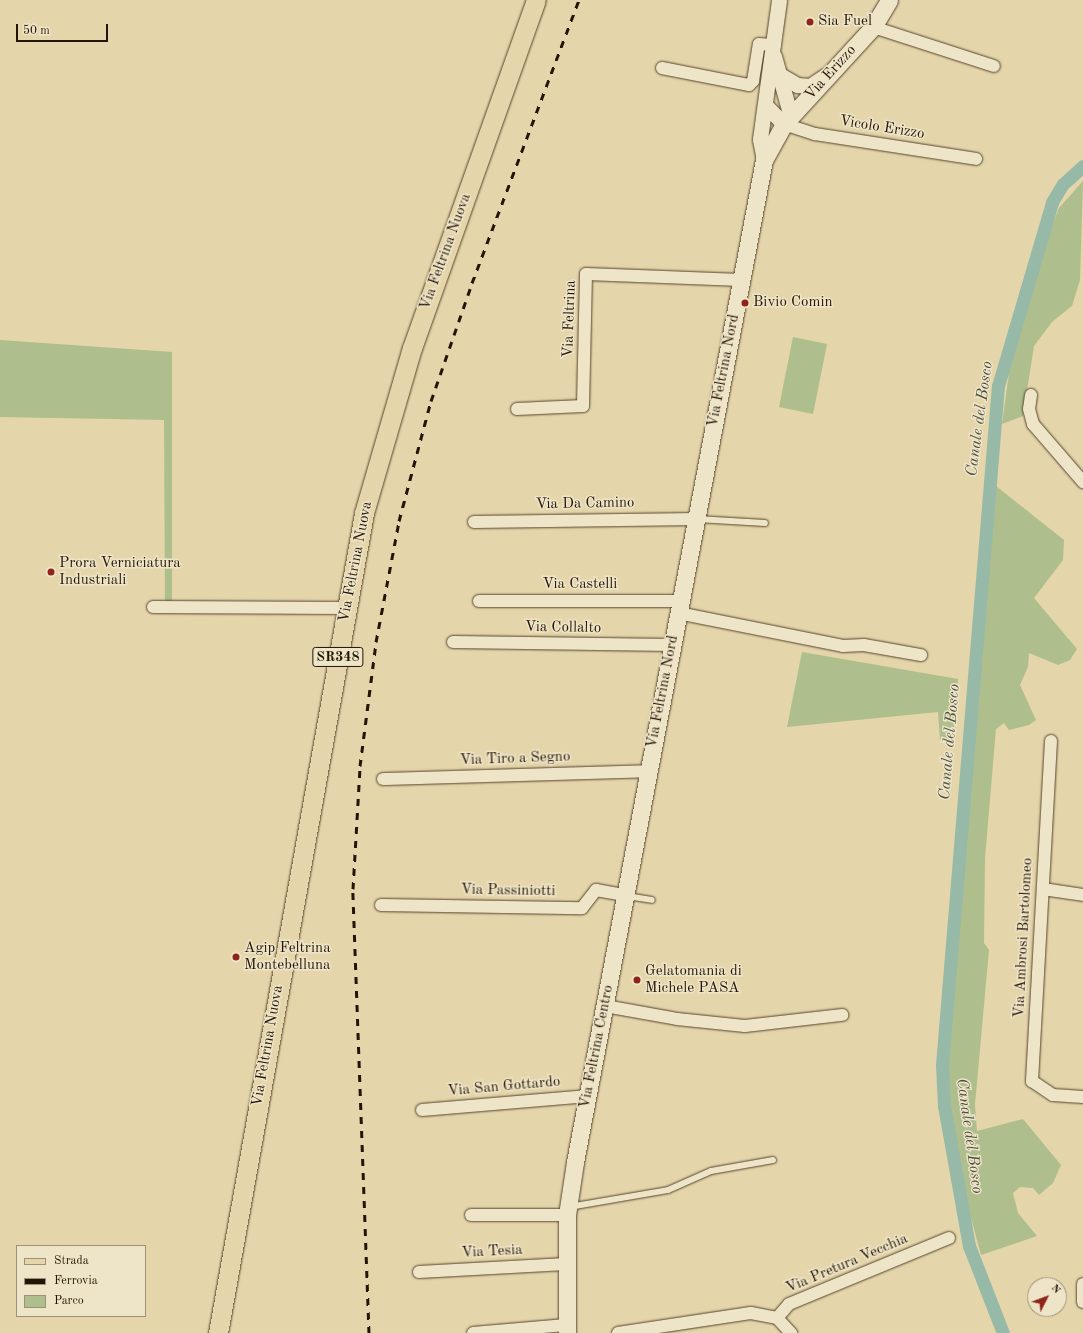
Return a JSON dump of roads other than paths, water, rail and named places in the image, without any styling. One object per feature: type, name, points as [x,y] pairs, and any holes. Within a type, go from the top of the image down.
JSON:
[{"type":"main road","name":"Via Feltrina Nuova","points":[[218,1333],[364,513],[412,348],[536,0]]},
{"type":"main road","name":"Via Erizzo","points":[[787,120],[872,27],[889,0]]},
{"type":"main road","points":[[764,160],[787,120]]},
{"type":"main road","name":"Via Feltrina Nord","points":[[649,771],[764,160]]},
{"type":"main road","name":"Via Feltrina Centro","points":[[566,1329],[568,1211],[604,1006],[649,771]]},
{"type":"street","name":"Via Feltrina Nord","points":[[764,160],[760,139],[780,0]]},
{"type":"street","points":[[872,27],[994,66]]},
{"type":"street","points":[[662,68],[749,85],[754,81],[759,44],[774,48]]},
{"type":"street","name":"Via Feltrina Nord","points":[[774,48],[787,120]]},
{"type":"street","points":[[780,76],[797,85],[810,86],[834,69]]},
{"type":"street","points":[[765,105],[787,120]]},
{"type":"street","name":"Vicolo Erizzo","points":[[787,120],[815,134],[976,159]]},
{"type":"street","name":"Via Feltrina","points":[[518,409],[583,406],[586,274],[741,280]]},
{"type":"street","points":[[1031,395],[1028,409],[1033,424],[1083,482]]},
{"type":"street","name":"Via Da Camino","points":[[474,522],[697,519]]},
{"type":"street","name":"Via Castelli","points":[[479,601],[679,607]]},
{"type":"street","points":[[153,607],[347,608]]},
{"type":"street","points":[[679,607],[843,646],[864,645],[921,656]]},
{"type":"street","name":"Via Collalto","points":[[452,642],[672,645]]},
{"type":"street","name":"Via Ambrosi Bartolomeo","points":[[1051,741],[1032,1081],[1053,1095],[1083,1097]]},
{"type":"street","name":"Via Tiro a Segno","points":[[383,779],[649,771]]},
{"type":"street","points":[[1042,889],[1083,895]]},
{"type":"street","name":"Via Passiniotti","points":[[381,905],[582,908],[596,890],[625,896]]},
{"type":"street","points":[[604,1006],[691,1021],[745,1026],[842,1015]]},
{"type":"street","name":"Via San Gottardo","points":[[422,1110],[588,1096]]},
{"type":"street","points":[[471,1215],[568,1211]]},
{"type":"street","name":"Via Pretura Vecchia","points":[[777,1318],[789,1304],[949,1238]]},
{"type":"street","name":"Via Tesia","points":[[419,1272],[566,1264]]},
{"type":"street","points":[[1083,1284],[1083,1302]]},
{"type":"street","points":[[618,1333],[751,1313],[777,1318],[791,1333]]},
{"type":"street","name":"Via Feltrina Centro","points":[[473,1333],[566,1329]]},
{"type":"lane","points":[[697,519],[765,523]]},
{"type":"lane","points":[[625,896],[652,900]]},
{"type":"lane","points":[[568,1211],[668,1190],[711,1171],[773,1160]]},
{"type":"waterway","name":"Canale del Bosco","points":[[1003,1333],[969,1246],[944,1106],[942,1065],[998,386],[1052,202],[1063,184],[1083,166]]},
{"type":"railway","points":[[369,1333],[353,889],[360,766],[376,642],[399,521],[431,401],[472,283],[579,0]]},
{"type":"place","name":"Sia Fuel","points":[[810,22]]},
{"type":"place","name":"Bivio Comin","points":[[745,303]]},
{"type":"place","name":"Prora Verniciatura Industriali","points":[[51,572]]},
{"type":"place","name":"Agip Feltrina Montebelluna","points":[[236,957]]},
{"type":"place","name":"Gelatomania di Michele PASA","points":[[637,980]]}]
